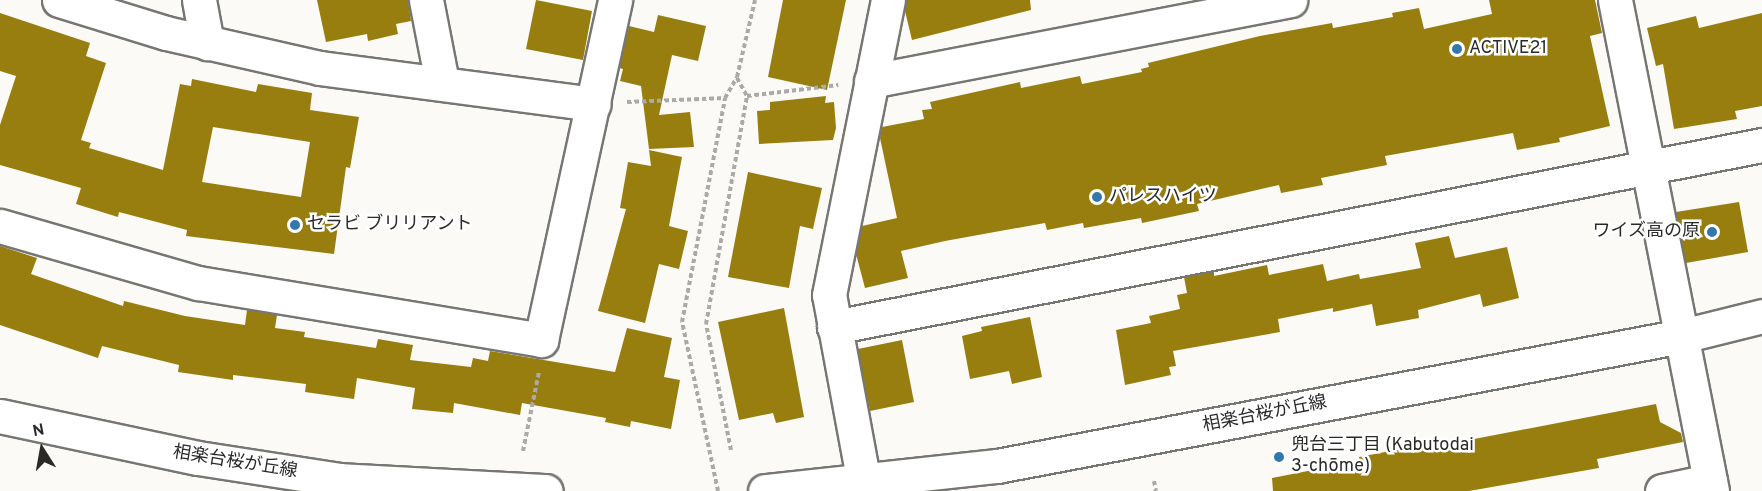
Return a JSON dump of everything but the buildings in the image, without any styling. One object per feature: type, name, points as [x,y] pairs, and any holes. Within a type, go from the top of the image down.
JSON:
[{"type":"street","points":[[59,0],[166,33],[320,68],[442,82],[594,104]]},
{"type":"street","points":[[199,0],[207,43]]},
{"type":"street","points":[[426,0],[442,82]]},
{"type":"street","points":[[0,226],[198,283],[541,340],[615,0]]},
{"type":"street","points":[[864,483],[829,295],[888,0]]},
{"type":"street","points":[[871,81],[1166,12],[1290,0]]},
{"type":"street","points":[[1615,0],[1711,486],[1662,491]]},
{"type":"street","points":[[834,327],[1762,145]]},
{"type":"street","name":"相楽台桜が丘線","points":[[765,491],[864,483],[997,466],[1682,336],[1762,316]]},
{"type":"street","name":"相楽台桜が丘線","points":[[0,416],[198,458],[340,480],[546,491]]},
{"type":"path","points":[[718,491],[682,322],[725,98],[737,77],[755,0]]},
{"type":"path","points":[[731,450],[706,324],[747,96],[737,77]]},
{"type":"path","points":[[747,96],[871,81]]},
{"type":"path","points":[[594,104],[725,98]]},
{"type":"path","points":[[522,451],[543,352],[541,340]]},
{"type":"path","points":[[1154,481],[1156,491]]},
{"type":"place","name":"ACTIVE21","points":[[1457,49]]},
{"type":"place","name":"パレスハイツ","points":[[1097,197]]},
{"type":"place","name":"セラビ ブリリアント","points":[[295,225]]},
{"type":"place","name":"ワイズ高の原","points":[[1712,232]]},
{"type":"place","name":"兜台三丁目 (Kabutodai 3-chōme)","points":[[1279,457]]}]
